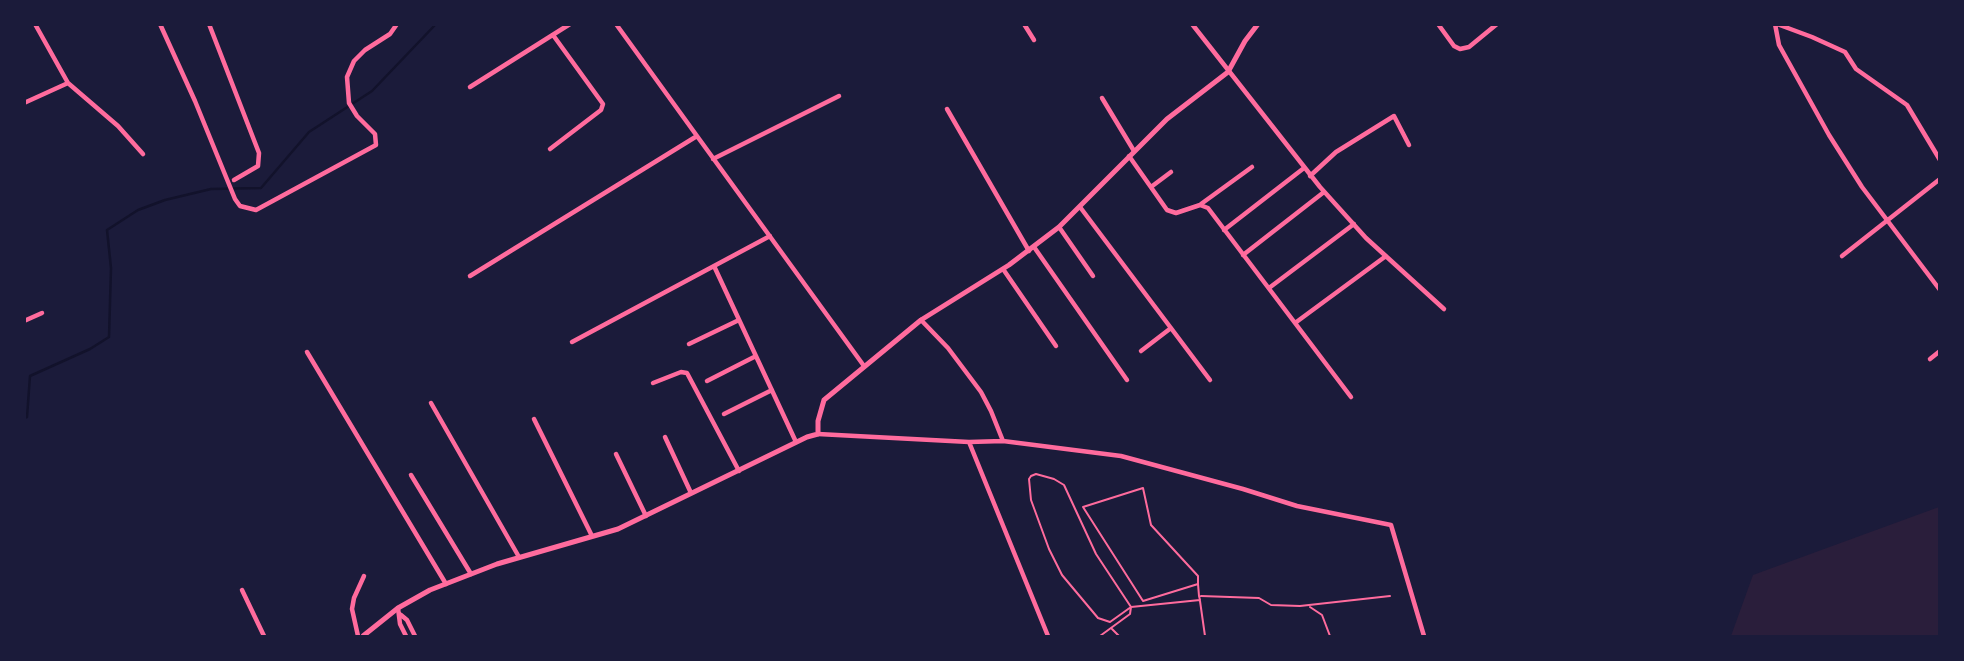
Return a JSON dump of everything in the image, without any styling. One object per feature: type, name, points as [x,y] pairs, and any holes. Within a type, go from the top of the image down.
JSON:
[{"type":"street","points":[[35,24],[68,83],[118,125],[143,154]]},
{"type":"street","points":[[160,24],[233,193],[240,206],[256,210],[376,145],[376,134],[349,103],[348,77],[354,61],[365,50],[390,34],[397,24]]},
{"type":"street","points":[[209,24],[258,153],[258,166],[234,180]]},
{"type":"street","points":[[470,88],[570,24]]},
{"type":"street","points":[[616,24],[863,366]]},
{"type":"street","points":[[1024,24],[1034,40]]},
{"type":"street","points":[[1192,24],[1324,192],[1386,256],[1444,309]]},
{"type":"street","points":[[818,434],[818,421],[824,400],[921,320],[1003,269],[1059,227],[1167,120],[1228,72],[1258,24]]},
{"type":"street","points":[[1438,24],[1460,50],[1469,47],[1497,24]]},
{"type":"street","points":[[1940,160],[1907,105],[1856,69],[1845,52],[1776,24],[1779,45],[1829,135],[1862,187],[1940,290]]},
{"type":"street","points":[[550,149],[601,110],[603,104],[553,35]]},
{"type":"street","points":[[24,103],[68,83]]},
{"type":"street","points":[[713,159],[839,96]]},
{"type":"street","points":[[1102,98],[1131,154],[1170,212],[1176,213],[1200,205],[1252,167]]},
{"type":"street","points":[[947,109],[1031,249],[1127,380]]},
{"type":"street","points":[[1310,176],[1336,152],[1394,116],[1409,145]]},
{"type":"street","points":[[470,276],[696,136]]},
{"type":"street","points":[[1224,230],[1304,168]]},
{"type":"street","points":[[1151,187],[1171,172]]},
{"type":"street","points":[[1842,256],[1940,180]]},
{"type":"street","points":[[1243,255],[1324,192]]},
{"type":"street","points":[[1200,205],[1208,208],[1351,397]]},
{"type":"street","points":[[1080,207],[1210,380]]},
{"type":"street","points":[[1269,288],[1354,224]]},
{"type":"street","points":[[1059,227],[1093,276]]},
{"type":"street","points":[[572,342],[770,236]]},
{"type":"street","points":[[1295,323],[1386,256]]},
{"type":"street","points":[[714,266],[796,442]]},
{"type":"street","points":[[1003,269],[1056,346]]},
{"type":"street","points":[[24,321],[43,313]]},
{"type":"street","points":[[689,344],[739,320]]},
{"type":"street","points":[[921,320],[948,348],[981,392],[1003,441]]},
{"type":"street","points":[[1140,351],[1171,328]]},
{"type":"street","points":[[1930,359],[1940,351]]},
{"type":"street","points":[[307,352],[446,583]]},
{"type":"street","points":[[707,381],[756,356]]},
{"type":"street","points":[[653,383],[681,372],[687,373],[739,471]]},
{"type":"street","points":[[724,414],[772,390]]},
{"type":"street","points":[[432,403],[519,557]]},
{"type":"street","points":[[534,419],[593,536]]},
{"type":"street","points":[[364,576],[352,609],[360,636],[446,583],[519,557],[618,529],[796,442],[818,434],[901,436],[969,442],[1003,441],[1121,456],[1297,506],[1391,525],[1424,636]]},
{"type":"street","points":[[665,437],[691,494]]},
{"type":"street","points":[[969,442],[1048,636]]},
{"type":"street","points":[[616,454],[646,516]]},
{"type":"street","points":[[411,475],[471,574]]},
{"type":"street","points":[[242,590],[264,636]]},
{"type":"street","points":[[399,611],[400,624],[406,636]]},
{"type":"street","points":[[399,611],[415,636]]},
{"type":"lane","points":[[1100,636],[1130,614],[1131,607],[1096,554],[1064,485],[1036,474],[1031,476],[1028,479],[1031,500],[1049,549],[1062,575],[1101,619],[1110,622],[1131,607],[1200,600]]},
{"type":"lane","points":[[1198,584],[1143,601],[1083,507],[1143,488],[1151,524],[1198,576],[1205,636]]},
{"type":"lane","points":[[1199,596],[1259,598],[1271,605],[1308,605],[1390,596]]},
{"type":"lane","points":[[1308,605],[1322,615],[1330,636]]},
{"type":"lane","points":[[1112,628],[1119,636]]},
{"type":"shaded area","points":[[1939,507],[1939,636],[1731,636],[1753,575]]},
{"type":"waterway","points":[[24,418],[27,417],[30,376],[90,349],[109,337],[111,268],[107,230],[138,210],[165,200],[211,189],[261,188],[309,132],[372,91],[436,24]]}]
